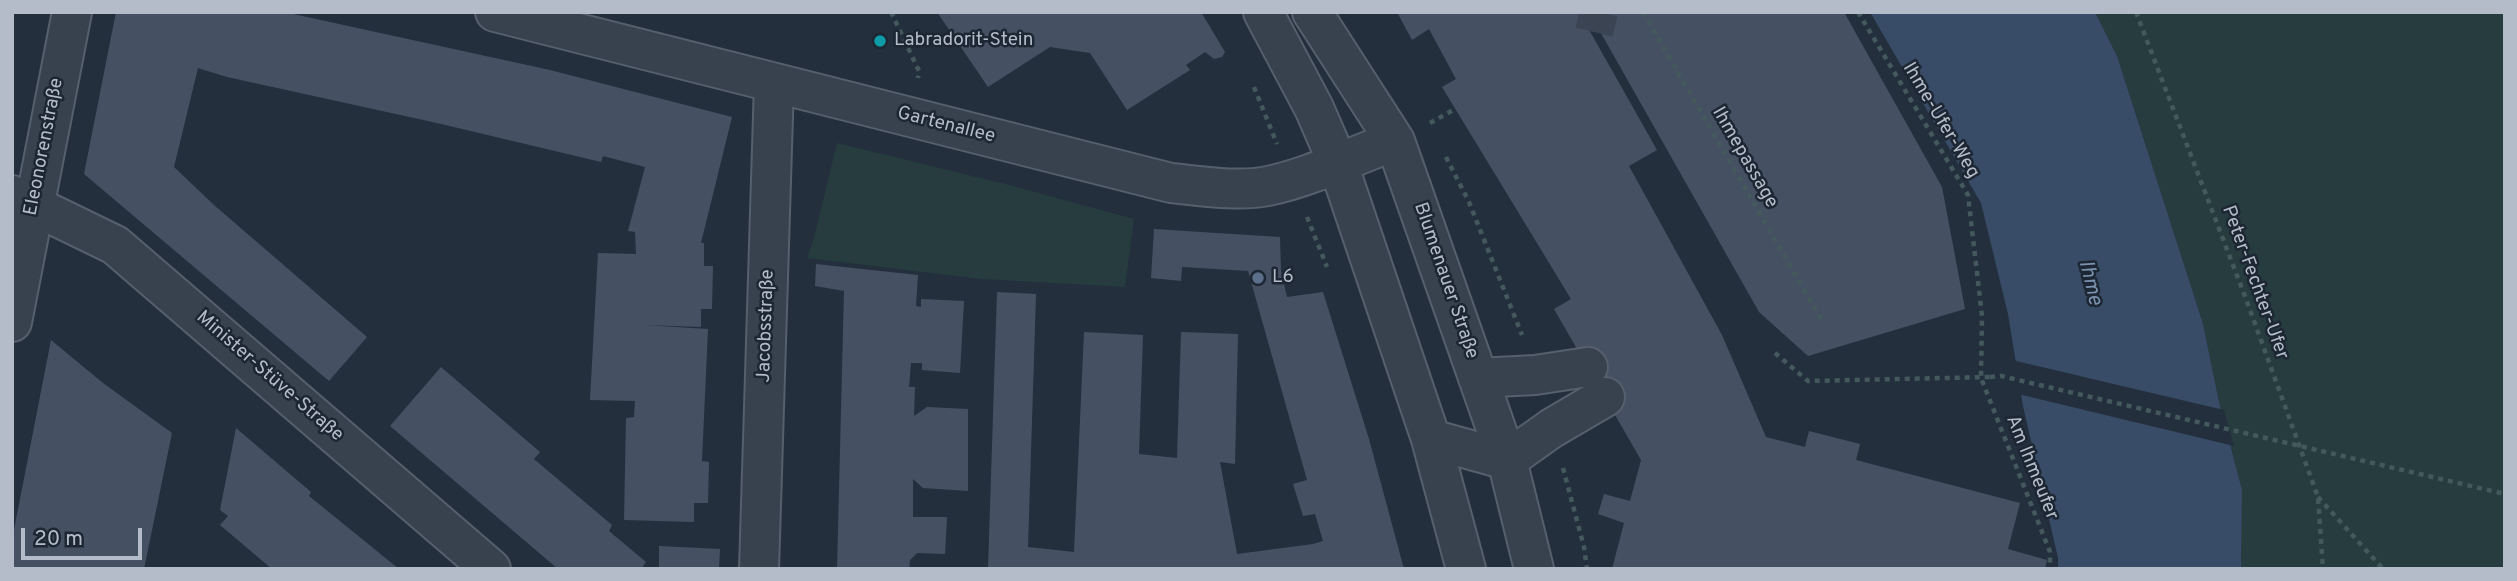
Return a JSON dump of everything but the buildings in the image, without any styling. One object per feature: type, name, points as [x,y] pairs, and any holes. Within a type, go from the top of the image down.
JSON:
[{"type":"street","name":"Eleonorenstraße","points":[[12,322],[23,201],[72,12]]},
{"type":"street","name":"Gartenallee","points":[[495,12],[1171,183],[1234,188],[1266,186],[1291,180],[1395,141]]},
{"type":"street","points":[[1263,12],[1314,108],[1337,161],[1431,439],[1466,569]]},
{"type":"street","name":"Blumenauer Straße","points":[[1312,12],[1395,141],[1507,460],[1534,569]]},
{"type":"street","name":"Jacobsstraße","points":[[759,569],[774,83]]},
{"type":"street","name":"Minister-Stüve-Straße","points":[[23,201],[115,245],[491,569]]},
{"type":"street","points":[[1431,439],[1507,460],[1552,428],[1597,382],[1535,375],[1478,378]]},
{"type":"path","points":[[891,12],[919,71],[908,116]]},
{"type":"path","name":"Ihmepassage","points":[[1643,12],[1821,319]]},
{"type":"path","name":"Ihme-Ufer-Weg","points":[[1858,12],[1968,195],[1982,316],[1981,378]]},
{"type":"path","name":"Peter-Fechter-Ufer","points":[[2136,12],[2246,299],[2318,497],[2323,569]]},
{"type":"path","points":[[1250,77],[1330,274]]},
{"type":"path","points":[[1422,112],[1435,135]]},
{"type":"path","points":[[1441,148],[1469,202],[1517,320],[1535,375]]},
{"type":"path","points":[[1775,354],[1808,381],[2001,376],[2505,494]]},
{"type":"path","name":"Am Ihmeufer","points":[[1981,378],[2050,552],[2050,569]]},
{"type":"path","points":[[1552,428],[1584,547],[1587,569]]},
{"type":"path","points":[[2318,497],[2383,569]]},
{"type":"green space","points":[[2095,12],[2505,12],[2505,569],[2241,569],[2242,490],[2219,402],[2203,324],[2117,56]]},
{"type":"green space","points":[[837,143],[1134,219],[1125,287],[982,279],[807,258]]},
{"type":"water","name":"Ihme","points":[[1870,12],[2095,12],[2117,56],[2203,324],[2219,402],[2242,490],[2241,569],[2058,569],[2058,558],[2023,406],[2008,314],[1981,203]]},
{"type":"pier","points":[[2012,360],[2224,410],[2234,446],[2018,394]]},
{"type":"tunnel","points":[[1594,32],[1599,12]]},
{"type":"place","name":"Labradorit-Stein","points":[[880,41]]},
{"type":"place","name":"L6","points":[[1258,278]]}]
